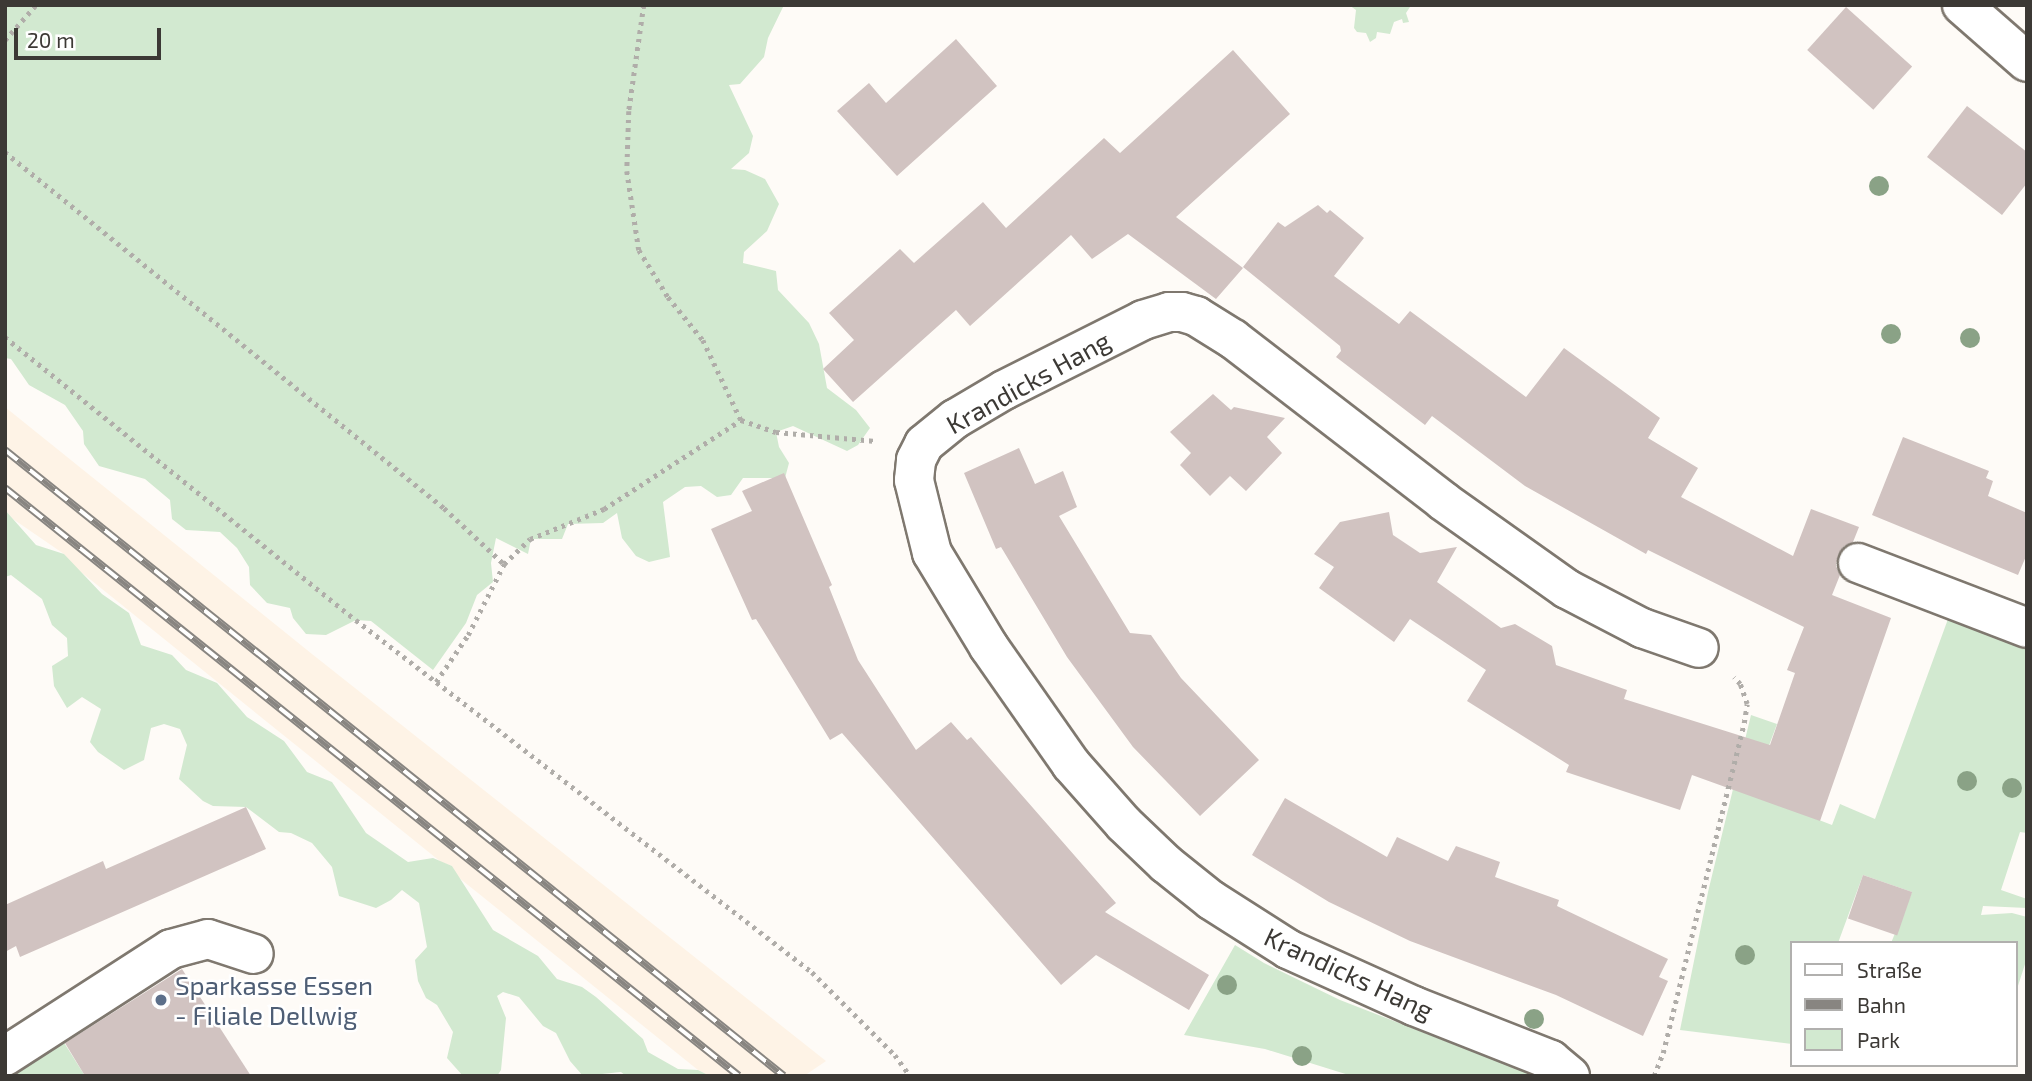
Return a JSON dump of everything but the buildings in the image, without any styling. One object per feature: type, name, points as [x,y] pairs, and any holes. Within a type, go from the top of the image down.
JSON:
[{"type":"street","points":[[1962,5],[2027,62]]},
{"type":"street","name":"Krandicks Hang","points":[[1570,1076],[1551,1060],[1403,1001],[1288,949],[1211,900],[1124,824],[1071,764],[989,647],[932,552],[914,480],[916,460],[924,443],[965,413],[1143,320],[1169,312],[1182,312],[1196,316],[1234,339],[1454,509],[1567,589],[1642,628],[1699,648]]},
{"type":"street","points":[[1858,563],[2027,628]]},
{"type":"street","points":[[5,1056],[171,948],[208,939],[254,954]]},
{"type":"path","points":[[5,40],[36,5]]},
{"type":"path","points":[[644,5],[629,111],[627,172],[630,210],[639,250],[667,297],[704,340],[740,420],[776,432],[924,443]]},
{"type":"path","points":[[5,152],[425,492],[504,564]]},
{"type":"path","points":[[5,337],[436,682],[812,972],[895,1055],[910,1076]]},
{"type":"path","points":[[436,682],[468,635],[504,564],[530,539],[604,509],[740,420]]},
{"type":"path","points":[[1654,1076],[1667,1040],[1747,704],[1741,684],[1726,667],[1699,648]]},
{"type":"shaded area","points":[[5,407],[826,1061],[804,1076],[710,1076],[698,1070],[458,877],[452,866],[441,862],[76,568],[64,554],[13,519],[5,510]]},
{"type":"green space","points":[[5,5],[784,5],[768,38],[764,57],[740,84],[729,85],[753,136],[749,153],[731,169],[745,170],[765,179],[779,204],[767,231],[744,252],[743,263],[776,271],[778,290],[809,323],[819,344],[827,388],[856,410],[870,428],[858,445],[847,451],[793,426],[776,432],[779,447],[789,463],[785,478],[743,478],[731,495],[717,497],[701,486],[685,487],[663,502],[670,557],[649,562],[636,556],[622,538],[617,513],[603,523],[568,524],[562,539],[531,539],[528,554],[496,538],[491,563],[493,582],[477,595],[466,623],[433,670],[371,621],[356,620],[326,635],[306,634],[293,618],[290,608],[267,603],[250,585],[249,567],[237,548],[220,532],[186,530],[172,519],[170,500],[145,479],[99,466],[84,444],[83,431],[65,405],[29,385],[11,359],[5,358]]},
{"type":"green space","points":[[1349,5],[1408,5],[1410,7],[1406,13],[1409,22],[1403,23],[1402,19],[1394,22],[1390,34],[1377,32],[1376,38],[1370,42],[1366,33],[1357,32],[1354,28],[1356,10]]},
{"type":"green space","points":[[5,510],[36,545],[64,554],[102,594],[129,613],[141,645],[172,655],[186,670],[217,683],[247,717],[284,741],[307,772],[332,782],[366,833],[408,862],[433,858],[452,866],[493,930],[538,956],[557,979],[582,987],[596,997],[643,1039],[648,1052],[678,1069],[698,1070],[710,1076],[626,1076],[621,1072],[583,1076],[570,1061],[556,1033],[543,1026],[519,997],[503,992],[497,996],[506,1018],[501,1070],[497,1076],[463,1076],[447,1058],[453,1032],[437,1005],[426,998],[418,981],[415,960],[427,947],[419,903],[402,890],[376,908],[339,896],[332,867],[312,843],[291,833],[279,832],[246,807],[213,806],[203,801],[179,779],[187,745],[180,729],[164,724],[151,728],[144,760],[124,770],[98,752],[90,742],[101,709],[82,697],[67,708],[54,686],[52,666],[68,656],[67,638],[52,625],[42,599],[11,575],[5,577]]},
{"type":"green space","points":[[1948,619],[2027,648],[2027,833],[2020,832],[2001,890],[2027,899],[2027,908],[1983,906],[1981,915],[2012,913],[2027,917],[2027,958],[2018,986],[2018,941],[1892,941],[1912,892],[1863,875],[1839,941],[1790,941],[1790,1044],[1680,1030],[1708,892],[1751,715],[1777,724],[1751,794],[1832,825],[1840,804],[1875,819]]},
{"type":"green space","points":[[1235,945],[1264,963],[1340,1000],[1535,1076],[1352,1076],[1265,1049],[1184,1035]]},
{"type":"green space","points":[[63,1041],[85,1076],[11,1076]]},
{"type":"railway","points":[[5,450],[784,1076]]},
{"type":"railway","points":[[5,488],[739,1076]]},
{"type":"place","name":"Sparkasse Essen - Filiale Dellwig","points":[[161,1000]]}]
